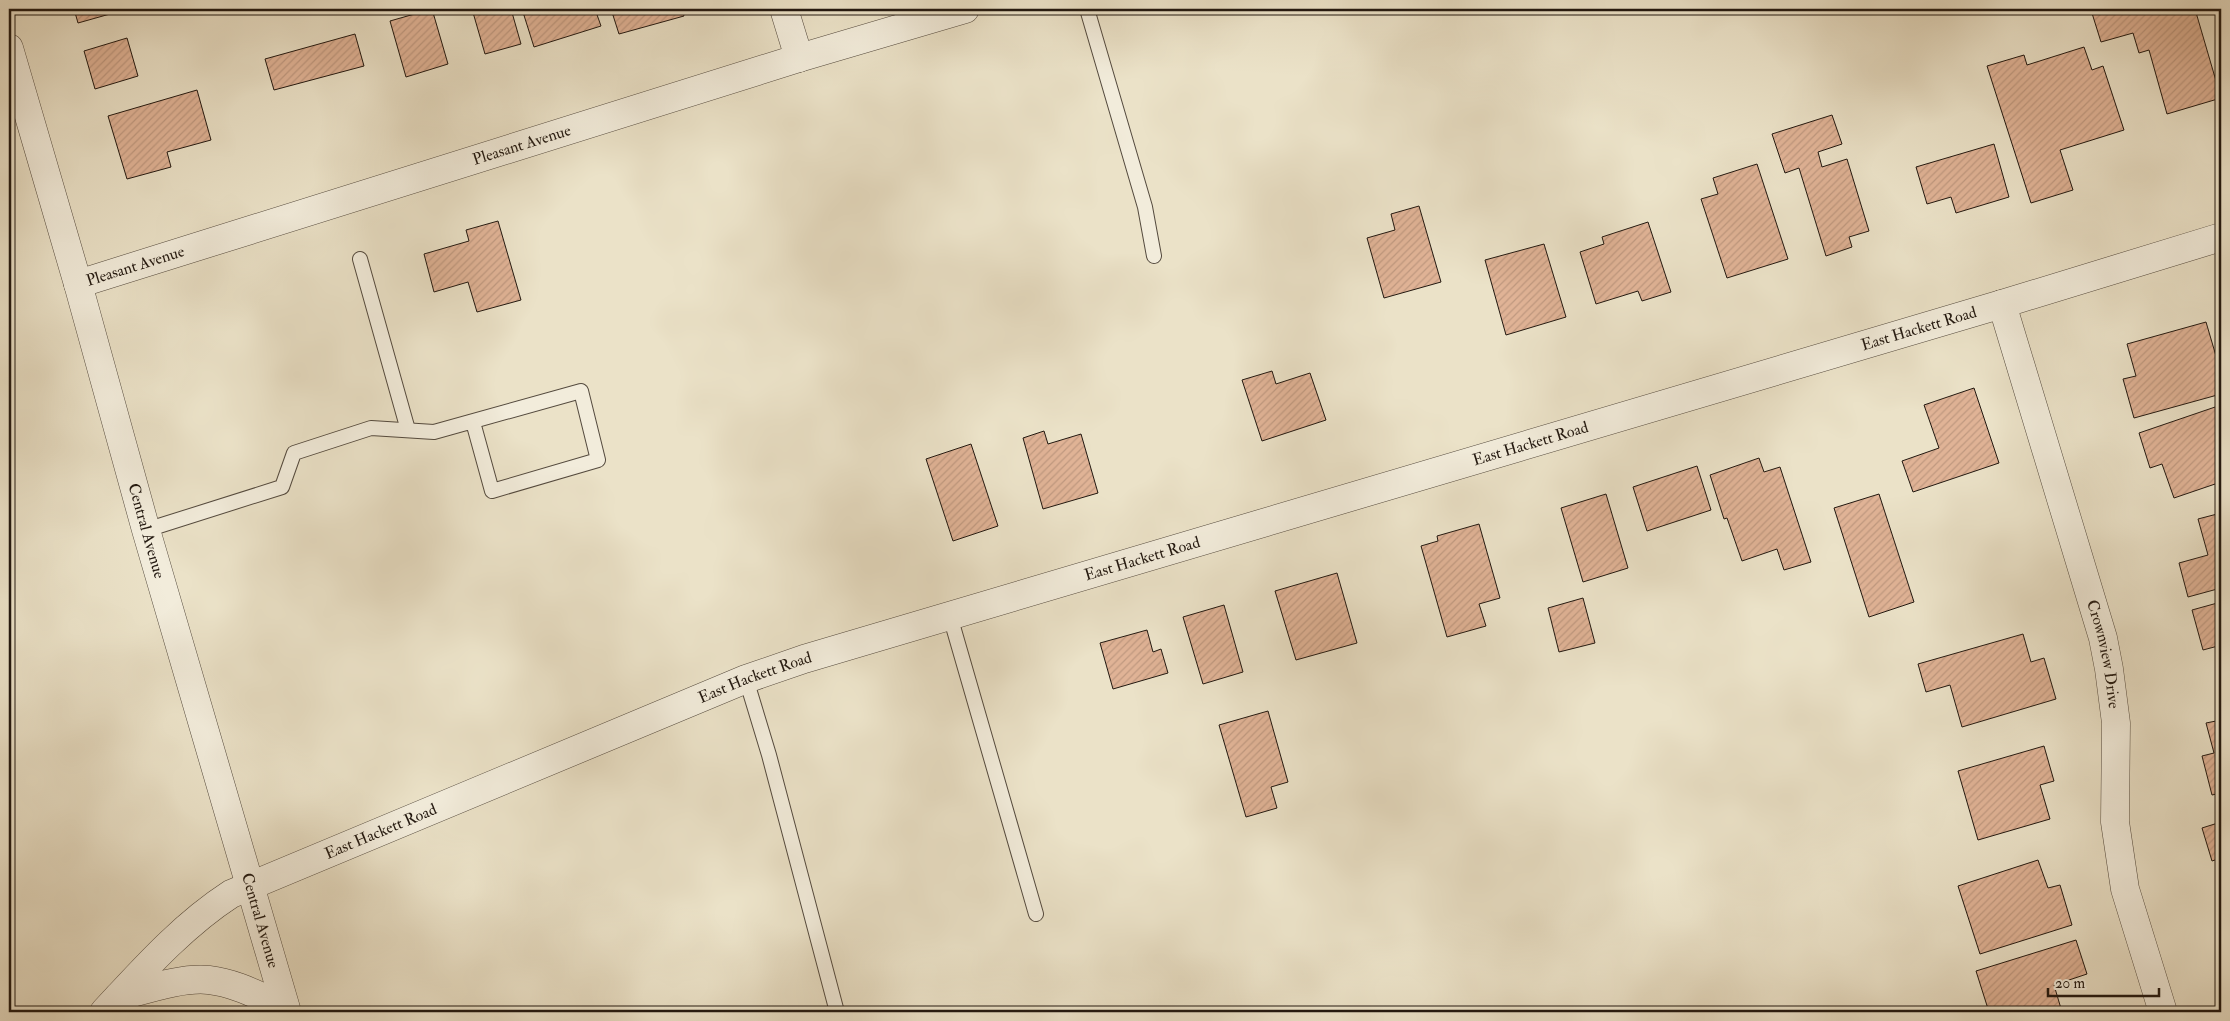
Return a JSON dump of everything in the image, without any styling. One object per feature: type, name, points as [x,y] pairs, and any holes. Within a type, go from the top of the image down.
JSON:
[{"type":"street","points":[[784,9],[799,58]]},
{"type":"street","name":"Pleasant Avenue","points":[[78,284],[799,58],[965,9]]},
{"type":"street","name":"Central Avenue","points":[[9,48],[78,284],[146,530],[251,884],[286,1010]]},
{"type":"street","name":"East Hackett Road","points":[[111,1004],[181,933],[214,904],[251,884],[746,679],[804,659],[2002,304],[2221,237]]},
{"type":"street","name":"Crownview Drive","points":[[2002,304],[2103,638],[2110,669],[2116,723],[2115,822],[2125,889],[2163,1012]]},
{"type":"street","name":"East Hackett Road","points":[[111,1004],[175,983],[208,980],[233,986],[286,1010]]},
{"type":"lane","points":[[1087,9],[1145,207],[1154,256]]},
{"type":"lane","points":[[360,258],[408,430]]},
{"type":"lane","points":[[146,530],[282,487],[294,453],[371,428],[434,432],[581,391],[598,460],[492,491],[473,422]]},
{"type":"lane","points":[[950,616],[1036,914]]},
{"type":"lane","points":[[746,679],[769,755],[837,1012]]},
{"type":"building","points":[[74,9],[116,9],[117,12],[78,23]]},
{"type":"building","points":[[432,9],[448,64],[406,77],[390,21]]},
{"type":"building","points":[[472,9],[511,9],[521,44],[485,54]]},
{"type":"building","points":[[522,9],[595,9],[601,26],[534,47]]},
{"type":"building","points":[[611,9],[682,9],[684,16],[619,34]]},
{"type":"building","points":[[2195,9],[2221,98],[2167,114],[2149,50],[2139,53],[2133,33],[2101,42],[2091,10]]},
{"type":"building","points":[[355,34],[364,66],[274,90],[265,59]]},
{"type":"building","points":[[127,38],[138,76],[95,89],[84,51]]},
{"type":"building","points":[[2084,47],[2092,70],[2103,66],[2124,130],[2060,150],[2073,190],[2031,203],[1987,66],[2024,55],[2027,65]]},
{"type":"building","points":[[197,90],[211,140],[167,152],[171,167],[127,179],[108,116]]},
{"type":"building","points":[[1832,115],[1842,144],[1818,152],[1822,167],[1847,159],[1869,231],[1849,237],[1852,247],[1826,256],[1799,168],[1785,173],[1772,134]]},
{"type":"building","points":[[1994,144],[2009,197],[1956,213],[1951,197],[1927,204],[1916,167]]},
{"type":"building","points":[[1757,164],[1788,259],[1727,278],[1701,199],[1718,194],[1713,178]]},
{"type":"building","points":[[1419,206],[1441,282],[1384,298],[1367,238],[1395,230],[1391,214]]},
{"type":"building","points":[[498,221],[521,300],[477,312],[468,282],[434,292],[424,254],[469,241],[466,230]]},
{"type":"building","points":[[1648,222],[1671,292],[1642,301],[1638,291],[1596,304],[1580,252],[1604,244],[1602,237]]},
{"type":"building","points":[[1544,244],[1566,317],[1506,335],[1485,260]]},
{"type":"building","points":[[2206,322],[2221,373],[2221,394],[2134,418],[2123,379],[2136,376],[2127,344]]},
{"type":"building","points":[[1272,371],[1276,384],[1310,373],[1326,420],[1262,441],[1242,380]]},
{"type":"building","points":[[1974,388],[1999,463],[1913,492],[1902,461],[1939,448],[1924,405]]},
{"type":"building","points":[[2221,405],[2221,482],[2174,498],[2162,464],[2150,468],[2139,433]]},
{"type":"building","points":[[1044,431],[1048,444],[1081,434],[1098,493],[1043,509],[1023,438]]},
{"type":"building","points":[[971,444],[998,526],[953,541],[926,459]]},
{"type":"building","points":[[1759,458],[1764,472],[1780,467],[1811,562],[1784,570],[1777,549],[1742,561],[1727,518],[1724,519],[1710,475]]},
{"type":"building","points":[[1697,466],[1711,510],[1647,531],[1633,487]]},
{"type":"building","points":[[1606,494],[1628,568],[1583,582],[1561,508]]},
{"type":"building","points":[[1879,494],[1914,602],[1869,617],[1834,508]]},
{"type":"building","points":[[2221,513],[2221,588],[2188,597],[2179,563],[2208,555],[2198,519]]},
{"type":"building","points":[[1479,524],[1500,598],[1479,604],[1486,626],[1447,637],[1421,546],[1438,541],[1437,536]]},
{"type":"building","points":[[1337,573],[1357,643],[1296,660],[1275,591]]},
{"type":"building","points":[[1583,598],[1595,643],[1559,652],[1548,608]]},
{"type":"building","points":[[2221,602],[2221,658],[2218,646],[2203,650],[2192,610]]},
{"type":"building","points":[[1224,605],[1243,672],[1203,684],[1183,617]]},
{"type":"building","points":[[1147,630],[1153,652],[1161,649],[1168,673],[1113,689],[1100,643]]},
{"type":"building","points":[[2023,634],[2031,662],[2044,658],[2056,699],[1962,727],[1950,685],[1926,692],[1918,664]]},
{"type":"building","points":[[1268,711],[1288,782],[1271,787],[1277,808],[1246,817],[1219,725]]},
{"type":"building","points":[[2221,720],[2221,793],[2212,795],[2202,756],[2214,753],[2206,723]]},
{"type":"building","points":[[2044,746],[2054,781],[2040,785],[2050,819],[1978,840],[1958,771]]},
{"type":"building","points":[[2221,822],[2221,858],[2212,861],[2202,828]]},
{"type":"building","points":[[2038,860],[2048,888],[2060,885],[2072,925],[1980,954],[1958,886]]},
{"type":"building","points":[[2076,940],[2087,974],[2054,985],[2062,1012],[1989,1012],[1976,971]]}]
